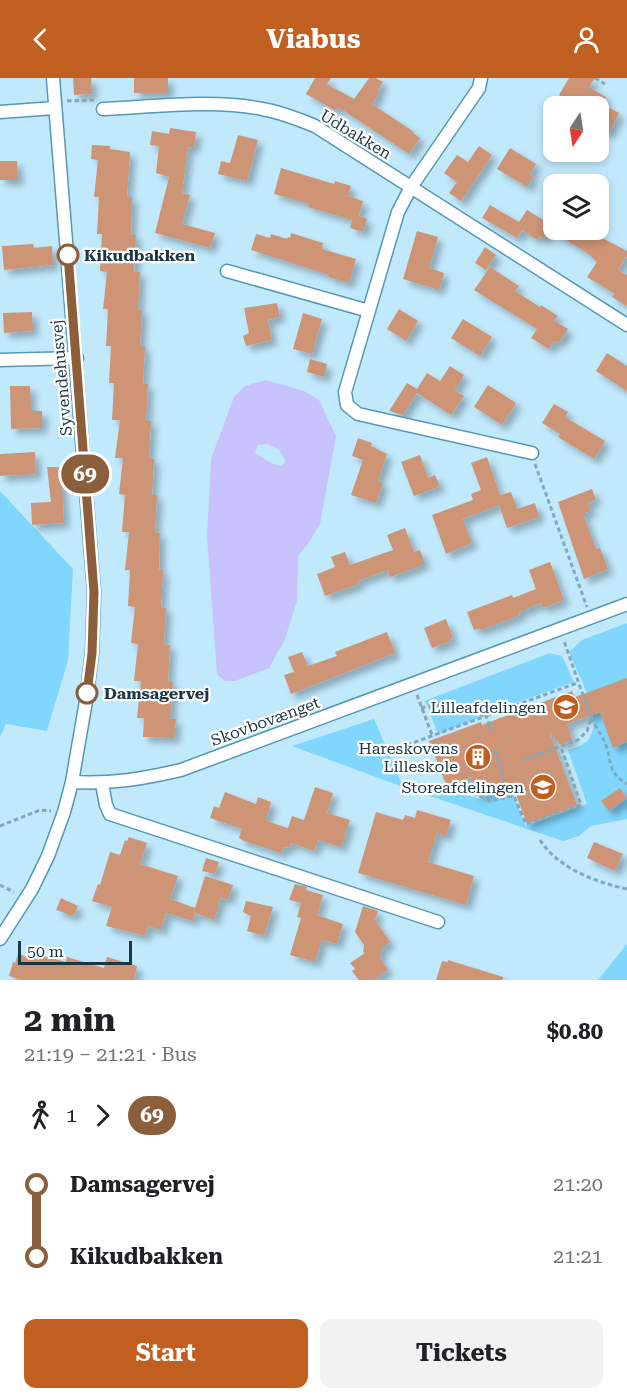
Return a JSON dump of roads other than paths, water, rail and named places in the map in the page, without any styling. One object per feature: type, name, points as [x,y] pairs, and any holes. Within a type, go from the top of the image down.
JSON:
[{"type":"street","name":"Syvendehusvej","points":[[53,78],[94,592],[92,653],[72,782]]},
{"type":"street","points":[[481,78],[479,88],[411,187],[398,212],[345,392],[347,405],[358,414],[532,453]]},
{"type":"street","name":"Udbakken","points":[[103,109],[225,104],[269,110],[315,126],[627,325]]},
{"type":"street","points":[[0,112],[55,108]]},
{"type":"street","points":[[227,271],[369,310]]},
{"type":"street","points":[[0,360],[76,358]]},
{"type":"street","name":"Skovbovænget","points":[[72,782],[102,784],[139,780],[181,770],[627,604]]},
{"type":"street","points":[[0,939],[32,889],[48,856],[72,782]]},
{"type":"street","points":[[102,784],[105,805],[110,814],[438,922]]},
{"type":"place","name":"Kikudbakken","points":[[68,255]]},
{"type":"place","name":"Damsagervej","points":[[87,693]]},
{"type":"place","name":"Lilleafdelingen","points":[[566,707]]},
{"type":"place","name":"Hareskovens Lilleskole","points":[[478,757]]},
{"type":"place","name":"Storeafdelingen","points":[[543,787]]}]
